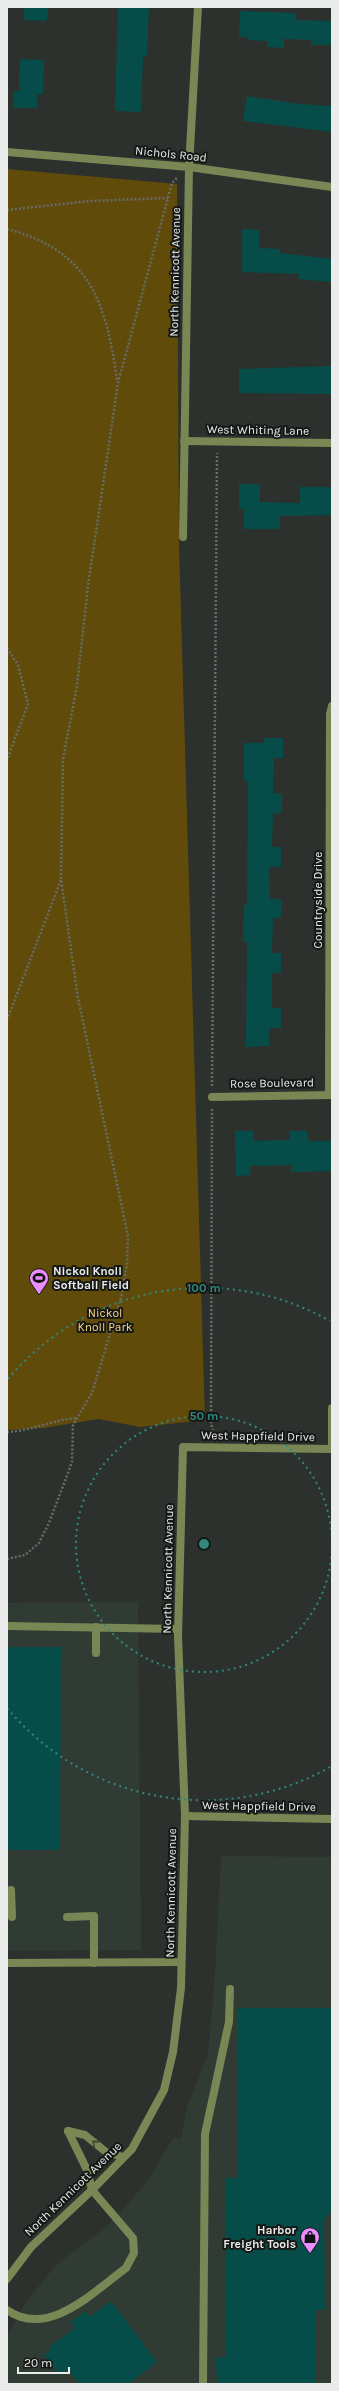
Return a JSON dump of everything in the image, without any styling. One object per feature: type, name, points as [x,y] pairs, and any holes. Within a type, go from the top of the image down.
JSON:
[{"type":"street","name":"North Kennicott Avenue","points":[[183,537],[189,167],[198,7]]},
{"type":"street","name":"Nichols Road","points":[[7,152],[189,167],[332,187]]},
{"type":"street","name":"West Whiting Lane","points":[[184,441],[332,443]]},
{"type":"street","name":"Countryside Drive","points":[[331,1095],[330,714],[332,706]]},
{"type":"street","name":"Rose Boulevard","points":[[212,1097],[331,1095]]},
{"type":"street","points":[[332,1408],[332,1449]]},
{"type":"street","name":"North Kennicott Avenue","points":[[7,2279],[31,2247],[92,2190],[132,2149],[164,2090],[173,2052],[178,2019],[181,1962],[185,1816],[178,1629],[183,1447]]},
{"type":"street","name":"West Happfield Drive","points":[[183,1447],[332,1449]]},
{"type":"street","points":[[7,1626],[178,1629]]},
{"type":"street","points":[[96,1628],[96,1653]]},
{"type":"street","name":"West Happfield Drive","points":[[185,1816],[332,1819]]},
{"type":"street","points":[[11,1890],[12,1918]]},
{"type":"street","points":[[67,1917],[94,1916],[94,1963]]},
{"type":"street","points":[[7,1963],[181,1962]]},
{"type":"street","points":[[203,2384],[205,2134],[229,2022],[230,1989]]},
{"type":"street","points":[[7,2310],[27,2320],[37,2321],[61,2314],[130,2264],[134,2253],[133,2238],[92,2190],[87,2170],[68,2132],[85,2135],[106,2152],[123,2157]]},
{"type":"path","points":[[7,210],[90,201],[168,198],[118,383],[90,571],[77,686],[63,759],[61,879],[78,998],[128,1236],[128,1264],[122,1294],[92,1393],[73,1424],[72,1462],[49,1523],[33,1548],[25,1555],[7,1558]]},
{"type":"path","points":[[7,229],[53,246],[83,273],[97,296],[104,318],[110,339],[118,383]]},
{"type":"path","points":[[214,1448],[211,1421],[217,441]]},
{"type":"path","points":[[7,648],[18,665],[28,704],[7,760]]},
{"type":"path","points":[[7,1020],[61,879]]},
{"type":"path","points":[[7,1432],[21,1431],[47,1423],[76,1418]]},
{"type":"shaded area","points":[[138,1602],[141,1950],[7,1951],[7,1603]]},
{"type":"shaded area","points":[[221,1856],[332,1857],[332,2384],[7,2384],[7,2335],[27,2301],[55,2266],[105,2228],[128,2204],[148,2180],[174,2137],[181,2139],[187,2107],[208,2055],[215,1974]]},
{"type":"green space","name":"Nickol Knoll Park","points":[[7,169],[177,184],[179,547],[205,1420],[140,1427],[99,1419],[43,1428],[7,1430]]},
{"type":"building","points":[[24,7],[48,7],[47,21],[24,20]]},
{"type":"building","points":[[118,7],[149,7],[147,56],[143,56],[141,112],[115,111]]},
{"type":"building","points":[[240,11],[296,13],[295,20],[332,21],[332,45],[311,45],[311,40],[284,39],[284,48],[267,47],[267,41],[248,40],[248,37],[239,37]]},
{"type":"building","points":[[20,59],[44,60],[43,94],[37,94],[37,108],[13,108],[14,90],[19,91]]},
{"type":"building","points":[[247,96],[299,104],[332,106],[332,132],[243,121]]},
{"type":"building","points":[[242,229],[259,230],[259,248],[280,249],[280,253],[332,259],[332,282],[298,279],[299,274],[242,272]]},
{"type":"building","points":[[332,366],[332,394],[239,393],[239,369]]},
{"type":"building","points":[[239,484],[260,484],[260,502],[300,503],[300,487],[332,487],[332,515],[280,516],[280,529],[244,529],[244,509],[239,509]]},
{"type":"building","points":[[264,738],[283,738],[283,758],[274,758],[273,793],[282,794],[282,813],[273,813],[272,847],[281,847],[281,867],[269,867],[270,899],[282,899],[281,918],[273,918],[272,953],[281,953],[281,973],[272,973],[272,1008],[281,1008],[281,1028],[269,1028],[269,1046],[246,1047],[247,942],[243,942],[244,905],[247,905],[248,781],[244,781],[244,743],[264,743]]},
{"type":"building","points":[[235,1131],[253,1131],[254,1141],[290,1140],[290,1131],[307,1131],[308,1141],[331,1141],[331,1171],[291,1172],[291,1165],[250,1166],[250,1175],[236,1176]]},
{"type":"building","points":[[7,1647],[61,1647],[60,1850],[7,1850]]},
{"type":"building","points":[[237,2008],[332,2008],[332,2212],[324,2219],[325,2310],[316,2310],[316,2384],[217,2384],[216,2357],[226,2357],[225,2178],[237,2178]]},
{"type":"building","points":[[111,2301],[157,2362],[128,2384],[79,2384],[68,2369],[60,2375],[44,2355],[51,2350],[49,2347],[75,2328],[71,2322],[85,2311],[89,2317]]},
{"type":"place","name":"Nickol Knoll Softball Field","points":[[39,1295]]},
{"type":"place","name":"Harbor Freight Tools","points":[[310,2254]]}]
